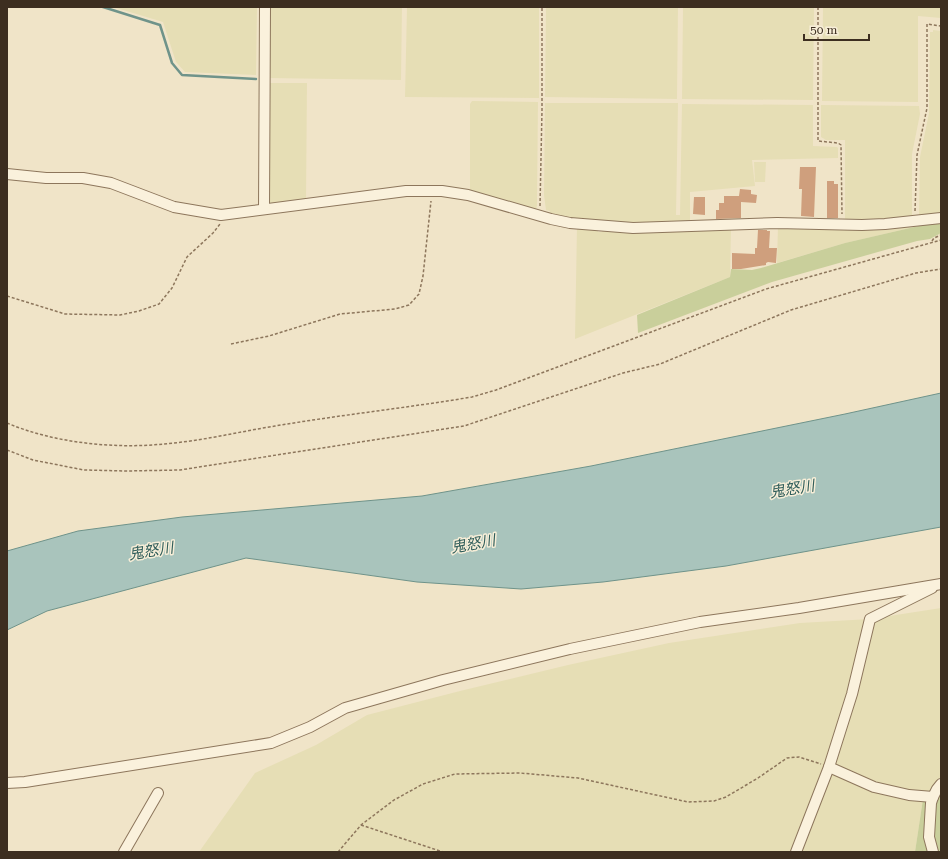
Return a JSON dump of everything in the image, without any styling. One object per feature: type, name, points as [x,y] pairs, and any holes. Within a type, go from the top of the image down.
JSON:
[{"type":"street","points":[[264,209],[265,7]]},
{"type":"street","points":[[7,174],[46,178],[83,178],[111,183],[174,207],[221,215],[406,191],[432,190],[468,195],[539,216],[570,223],[633,228],[777,222],[885,224],[941,218]]},
{"type":"street","points":[[796,852],[830,767],[852,694],[870,619],[941,584]]},
{"type":"street","points":[[7,783],[25,782],[272,743],[310,727],[344,708],[443,680],[570,649],[700,622],[799,608],[941,584]]},
{"type":"street","points":[[830,767],[879,789],[909,795],[933,797]]},
{"type":"street","points":[[933,852],[929,837],[933,797],[941,784]]},
{"type":"street","points":[[124,852],[158,793]]},
{"type":"path","points":[[539,216],[542,110],[542,7]]},
{"type":"path","points":[[818,7],[818,141],[838,143],[841,145],[841,224]]},
{"type":"path","points":[[915,221],[917,155],[927,108],[927,24],[941,26]]},
{"type":"path","points":[[231,344],[269,336],[340,314],[394,309],[409,305],[419,294],[423,276],[432,190]]},
{"type":"path","points":[[7,296],[65,314],[120,316],[159,304],[172,288],[187,257],[212,233],[227,215]]},
{"type":"path","points":[[931,242],[934,238],[941,235]]},
{"type":"path","points":[[7,423],[54,437],[83,443],[129,447],[166,444],[275,426],[472,397],[496,390],[766,289],[941,240]]},
{"type":"path","points":[[7,450],[33,460],[84,470],[180,470],[464,426],[623,372],[660,364],[791,310],[916,273],[941,268]]},
{"type":"path","points":[[338,852],[360,825],[394,800],[417,787],[455,774],[520,773],[578,778],[688,802],[714,801],[726,797],[758,778],[787,758],[799,757],[810,759],[830,767]]},
{"type":"path","points":[[360,825],[443,852]]},
{"type":"shaded area","points":[[113,7],[257,7],[256,75],[185,72],[176,62],[163,22]]},
{"type":"shaded area","points":[[270,7],[402,7],[401,80],[269,78]]},
{"type":"shaded area","points":[[407,7],[539,7],[539,98],[405,97]]},
{"type":"shaded area","points":[[546,7],[678,7],[677,99],[545,97]]},
{"type":"shaded area","points":[[683,7],[814,7],[813,100],[682,99]]},
{"type":"shaded area","points":[[823,7],[941,7],[941,18],[918,16],[918,102],[822,101]]},
{"type":"shaded area","points":[[933,30],[941,31],[941,215],[919,217],[920,157],[929,113],[930,32],[933,32]]},
{"type":"shaded area","points":[[268,83],[307,83],[306,202],[268,207]]},
{"type":"shaded area","points":[[472,101],[538,102],[536,209],[532,211],[470,193],[470,104]]},
{"type":"shaded area","points":[[545,103],[678,103],[676,215],[680,215],[682,104],[813,105],[813,146],[837,147],[838,158],[752,160],[755,186],[690,192],[690,224],[649,225],[573,221],[549,215],[550,211],[546,210],[544,195]]},
{"type":"shaded area","points":[[821,105],[919,106],[920,114],[912,154],[911,218],[848,222],[845,219],[845,140],[826,140],[821,137]]},
{"type":"shaded area","points":[[754,162],[766,162],[765,182],[755,182]]},
{"type":"shaded area","points":[[922,222],[923,225],[845,243],[777,263],[778,226]]},
{"type":"shaded area","points":[[577,227],[598,229],[598,232],[602,232],[603,229],[731,228],[730,277],[575,339]]},
{"type":"shaded area","points":[[941,608],[941,785],[923,799],[915,852],[199,852],[255,773],[316,745],[367,715],[568,665],[669,643],[800,623],[870,619]]},
{"type":"green space","points":[[941,221],[941,233],[930,239],[917,241],[772,282],[638,333],[637,315],[730,277],[731,269],[752,270],[761,268],[845,243],[923,225],[922,222]]},
{"type":"green space","points":[[941,785],[941,852],[915,852],[923,799]]},
{"type":"water","name":"鬼怒川","points":[[941,393],[941,527],[726,566],[603,582],[521,589],[417,582],[246,558],[47,611],[7,630],[7,551],[78,531],[182,517],[422,496],[591,466]]},
{"type":"building","points":[[800,167],[816,167],[814,217],[801,216],[802,189],[799,189]]},
{"type":"building","points":[[827,181],[834,181],[834,184],[838,184],[838,218],[827,218]]},
{"type":"building","points":[[740,189],[751,190],[751,194],[757,195],[756,203],[741,202],[741,218],[716,219],[716,210],[719,210],[719,203],[724,203],[724,196],[739,196]]},
{"type":"building","points":[[694,197],[705,197],[705,215],[693,214]]},
{"type":"building","points":[[758,230],[770,231],[769,248],[777,248],[776,263],[768,262],[766,265],[732,269],[732,253],[755,254],[755,248],[757,248]]},
{"type":"waterway","points":[[103,7],[160,25],[172,63],[182,75],[256,79]]}]
